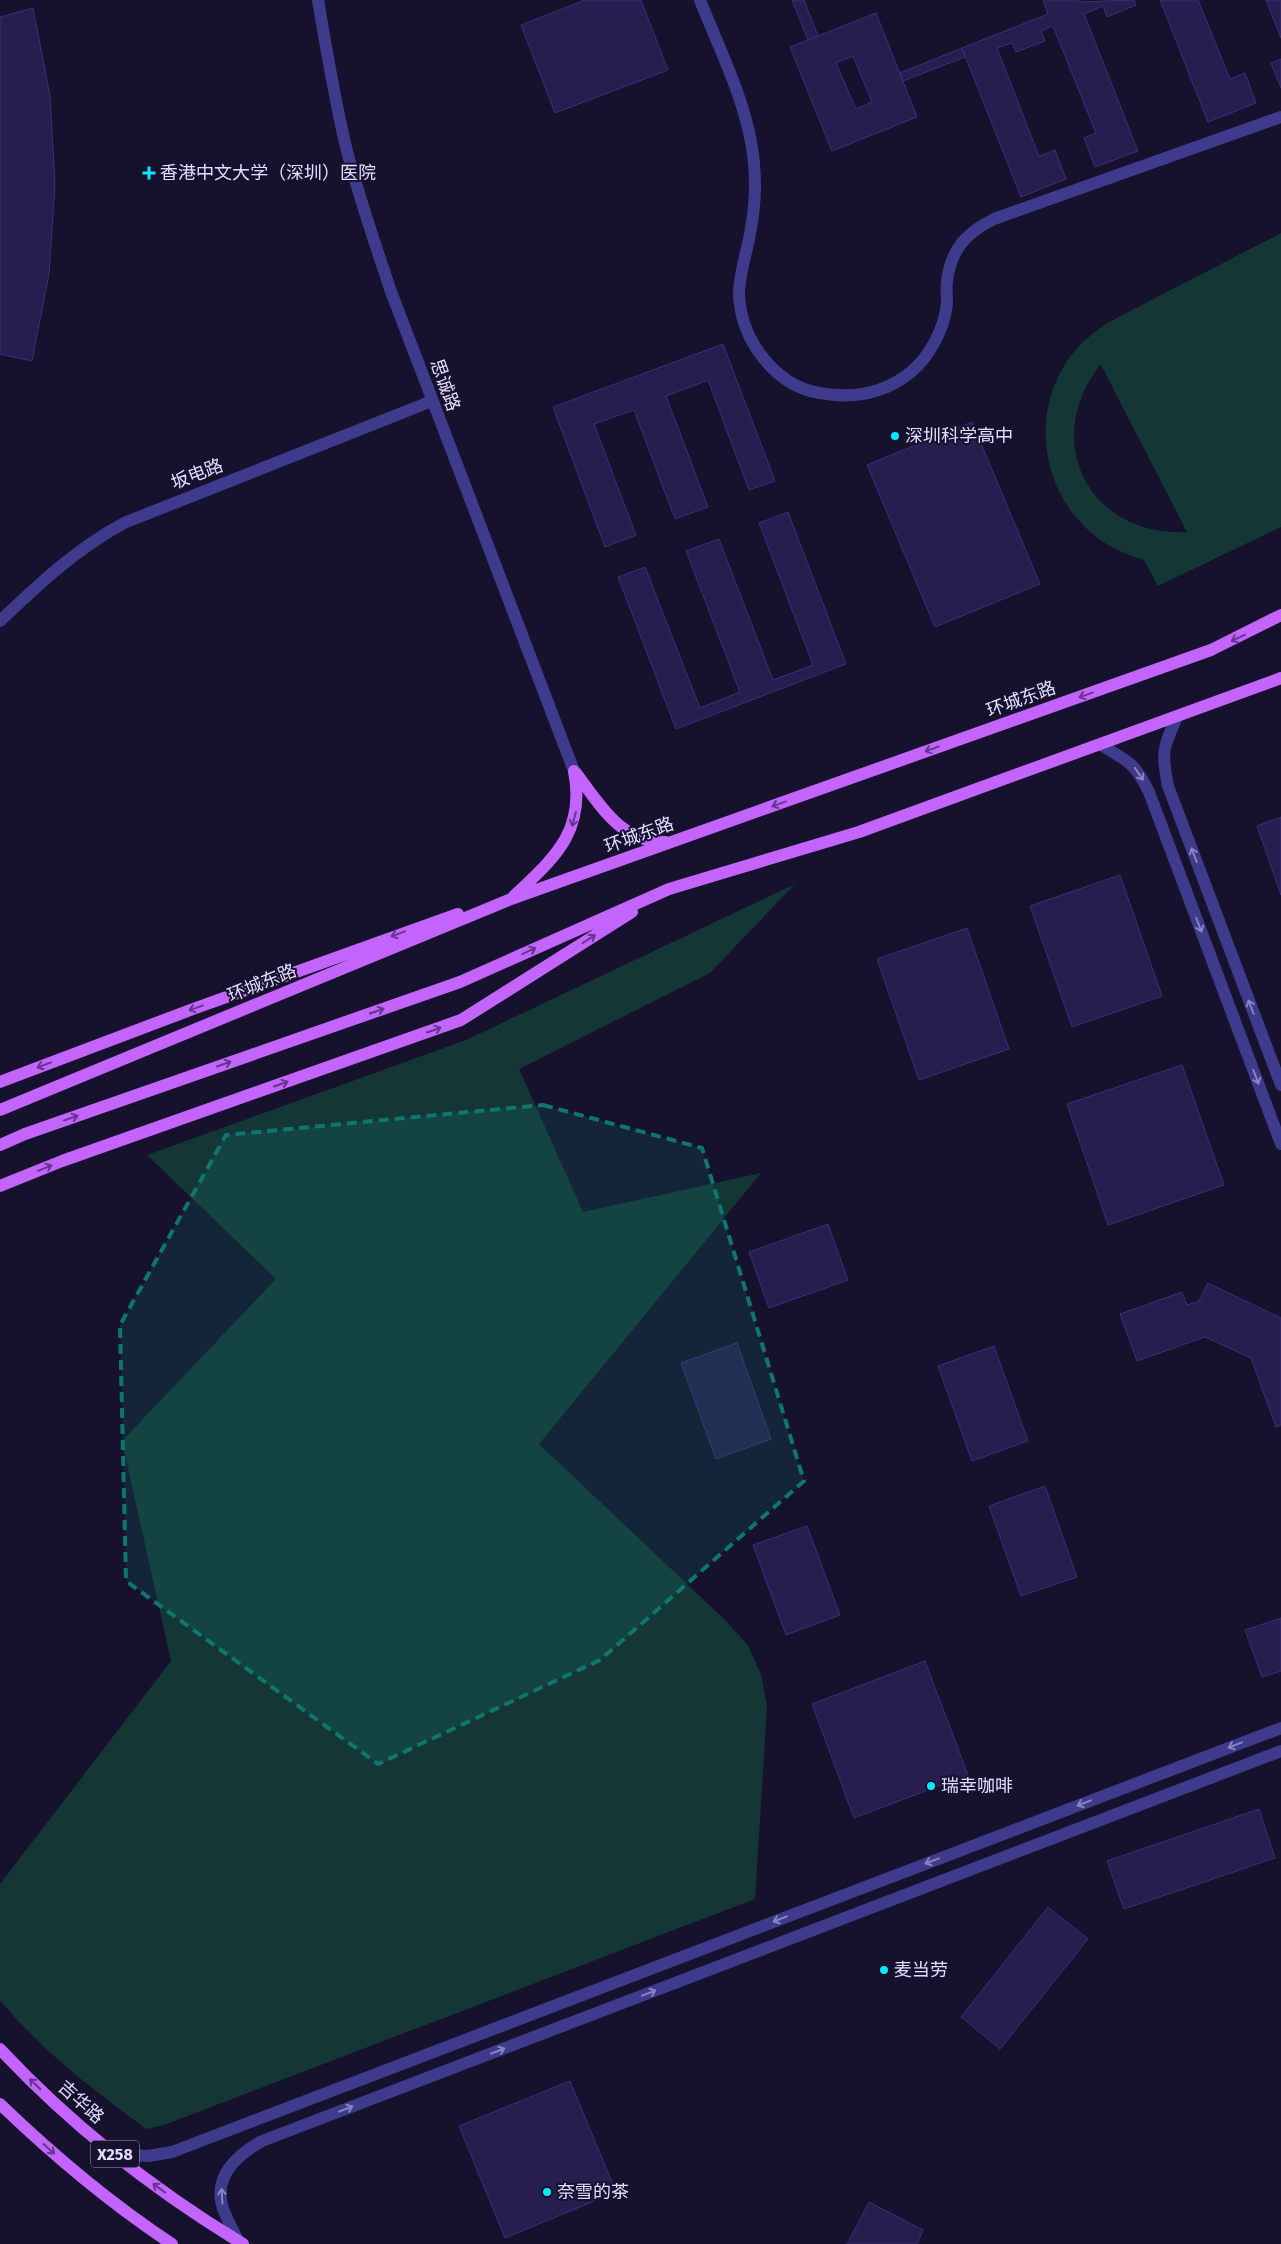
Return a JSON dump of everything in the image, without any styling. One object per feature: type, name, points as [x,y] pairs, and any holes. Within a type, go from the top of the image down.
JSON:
[{"type":"main road","name":"环城东路","points":[[0,1110],[511,899],[1210,650],[1281,616]]},
{"type":"main road","points":[[0,1145],[25,1134],[460,982],[669,888],[859,832],[1281,678]]},
{"type":"main road","points":[[574,771],[605,812],[623,829],[646,840],[672,842]]},
{"type":"main road","points":[[0,1082],[439,919],[511,899],[552,860],[568,836],[573,824],[577,798],[574,771]]},
{"type":"main road","points":[[0,1186],[62,1161],[461,1020],[669,888]]},
{"type":"main road","name":"吉华路","points":[[0,2049],[54,2103],[115,2154],[178,2202],[241,2242]]},
{"type":"main road","name":"X258","points":[[0,2104],[69,2168],[172,2244]]},
{"type":"street","name":"思诚路","points":[[318,0],[341,125],[366,216],[390,289],[574,771]]},
{"type":"street","points":[[700,0],[740,101],[751,142],[755,185],[752,227],[742,269],[739,295],[743,320],[753,344],[769,365],[789,382],[813,392],[839,397],[865,395],[889,386],[911,372],[929,353],[941,330],[947,305],[947,282],[951,262],[960,243],[975,228],[994,219],[1281,117]]},
{"type":"street","name":"坂电路","points":[[0,621],[72,555],[101,535],[124,523],[432,401]]},
{"type":"street","points":[[1177,717],[1164,746],[1164,765],[1168,786],[1281,1085]]},
{"type":"street","points":[[1101,745],[1130,761],[1141,775],[1149,792],[1281,1144]]},
{"type":"street","points":[[115,2154],[148,2156],[172,2152],[1281,1728]]},
{"type":"street","points":[[241,2242],[222,2205],[221,2189],[228,2168],[242,2152],[262,2141],[1281,1751]]},
{"type":"highlighted area","points":[[543,1105],[702,1148],[804,1481],[600,1660],[378,1764],[126,1581],[120,1325],[226,1135]]},
{"type":"green space","points":[[1281,233],[1281,527],[1158,586],[1144,560],[1105,543],[1091,533],[1069,509],[1058,488],[1050,466],[1046,442],[1046,419],[1051,395],[1060,373],[1073,353],[1107,323]],"holes":[[[1101,365],[1187,532],[1153,529],[1124,519],[1101,502],[1085,479],[1076,453],[1075,424],[1083,394]]]},
{"type":"green space","points":[[795,884],[710,973],[519,1069],[583,1212],[761,1173],[539,1444],[724,1619],[747,1644],[761,1674],[767,1707],[755,1899],[164,2125],[146,2129],[69,2069],[16,2019],[0,2000],[0,1884],[171,1661],[122,1441],[276,1279],[147,1155],[466,1040]]},
{"type":"building","points":[[585,0],[641,0],[668,70],[555,113],[521,25]]},
{"type":"building","points":[[792,0],[804,0],[818,36],[808,40]]},
{"type":"building","points":[[1043,0],[1078,0],[1079,2],[1134,0],[1136,5],[1107,17],[1103,6],[1084,14],[1138,151],[1095,167],[1084,138],[1096,133],[1053,26],[1041,31],[1045,41],[1016,52],[1012,43],[997,48],[1039,156],[1055,150],[1066,179],[1021,197],[962,48],[1048,14]]},
{"type":"building","points":[[1160,0],[1198,0],[1230,79],[1245,73],[1256,103],[1208,122]]},
{"type":"building","points":[[1266,0],[1281,0],[1281,38]]},
{"type":"building","points":[[33,8],[50,96],[55,185],[49,274],[32,361],[0,354],[0,17]]},
{"type":"building","points":[[876,13],[917,117],[832,151],[790,47]],"holes":[[[853,56],[872,102],[856,109],[836,63]]]},
{"type":"building","points":[[962,48],[965,57],[903,81],[900,73]]},
{"type":"building","points":[[1281,59],[1281,88],[1271,63]]},
{"type":"building","points":[[723,344],[775,481],[749,490],[708,380],[666,396],[708,507],[675,519],[634,410],[594,424],[636,535],[605,547],[553,407]]},
{"type":"building","points":[[972,422],[1040,584],[935,627],[867,465]]},
{"type":"building","points":[[788,512],[846,664],[676,729],[618,577],[645,567],[700,708],[740,692],[686,551],[719,539],[773,680],[813,665],[759,523]]},
{"type":"building","points":[[1281,817],[1281,895],[1257,826]]},
{"type":"building","points":[[1120,875],[1162,996],[1072,1027],[1030,906]]},
{"type":"building","points":[[967,928],[1009,1049],[919,1080],[877,959]]},
{"type":"building","points":[[1182,1065],[1224,1185],[1108,1225],[1067,1104]]},
{"type":"building","points":[[828,1224],[848,1280],[769,1308],[749,1252]]},
{"type":"building","points":[[1208,1283],[1281,1318],[1281,1425],[1276,1427],[1251,1358],[1205,1337],[1137,1361],[1120,1314],[1182,1292],[1187,1305],[1199,1301]]},
{"type":"building","points":[[737,1343],[771,1439],[716,1459],[681,1363]]},
{"type":"building","points":[[994,1346],[1028,1441],[972,1461],[938,1366]]},
{"type":"building","points":[[1045,1486],[1077,1577],[1021,1596],[989,1506]]},
{"type":"building","points":[[807,1526],[840,1615],[786,1635],[753,1545]]},
{"type":"building","points":[[1281,1618],[1281,1671],[1262,1677],[1245,1630]]},
{"type":"building","points":[[925,1661],[968,1775],[854,1818],[812,1704]]},
{"type":"building","points":[[1259,1809],[1275,1858],[1124,1909],[1107,1861]]},
{"type":"building","points":[[1048,1907],[1088,1939],[1000,2049],[961,2017]]},
{"type":"building","points":[[570,2081],[616,2192],[505,2238],[459,2126]]},
{"type":"building","points":[[869,2202],[923,2230],[917,2244],[847,2244]]},
{"type":"place","name":"香港中文大学（深圳）医院","points":[[149,173]]},
{"type":"place","name":"深圳科学高中","points":[[895,436]]},
{"type":"place","name":"瑞幸咖啡","points":[[931,1786]]},
{"type":"place","name":"麦当劳","points":[[884,1970]]},
{"type":"place","name":"奈雪的茶","points":[[547,2192]]}]
